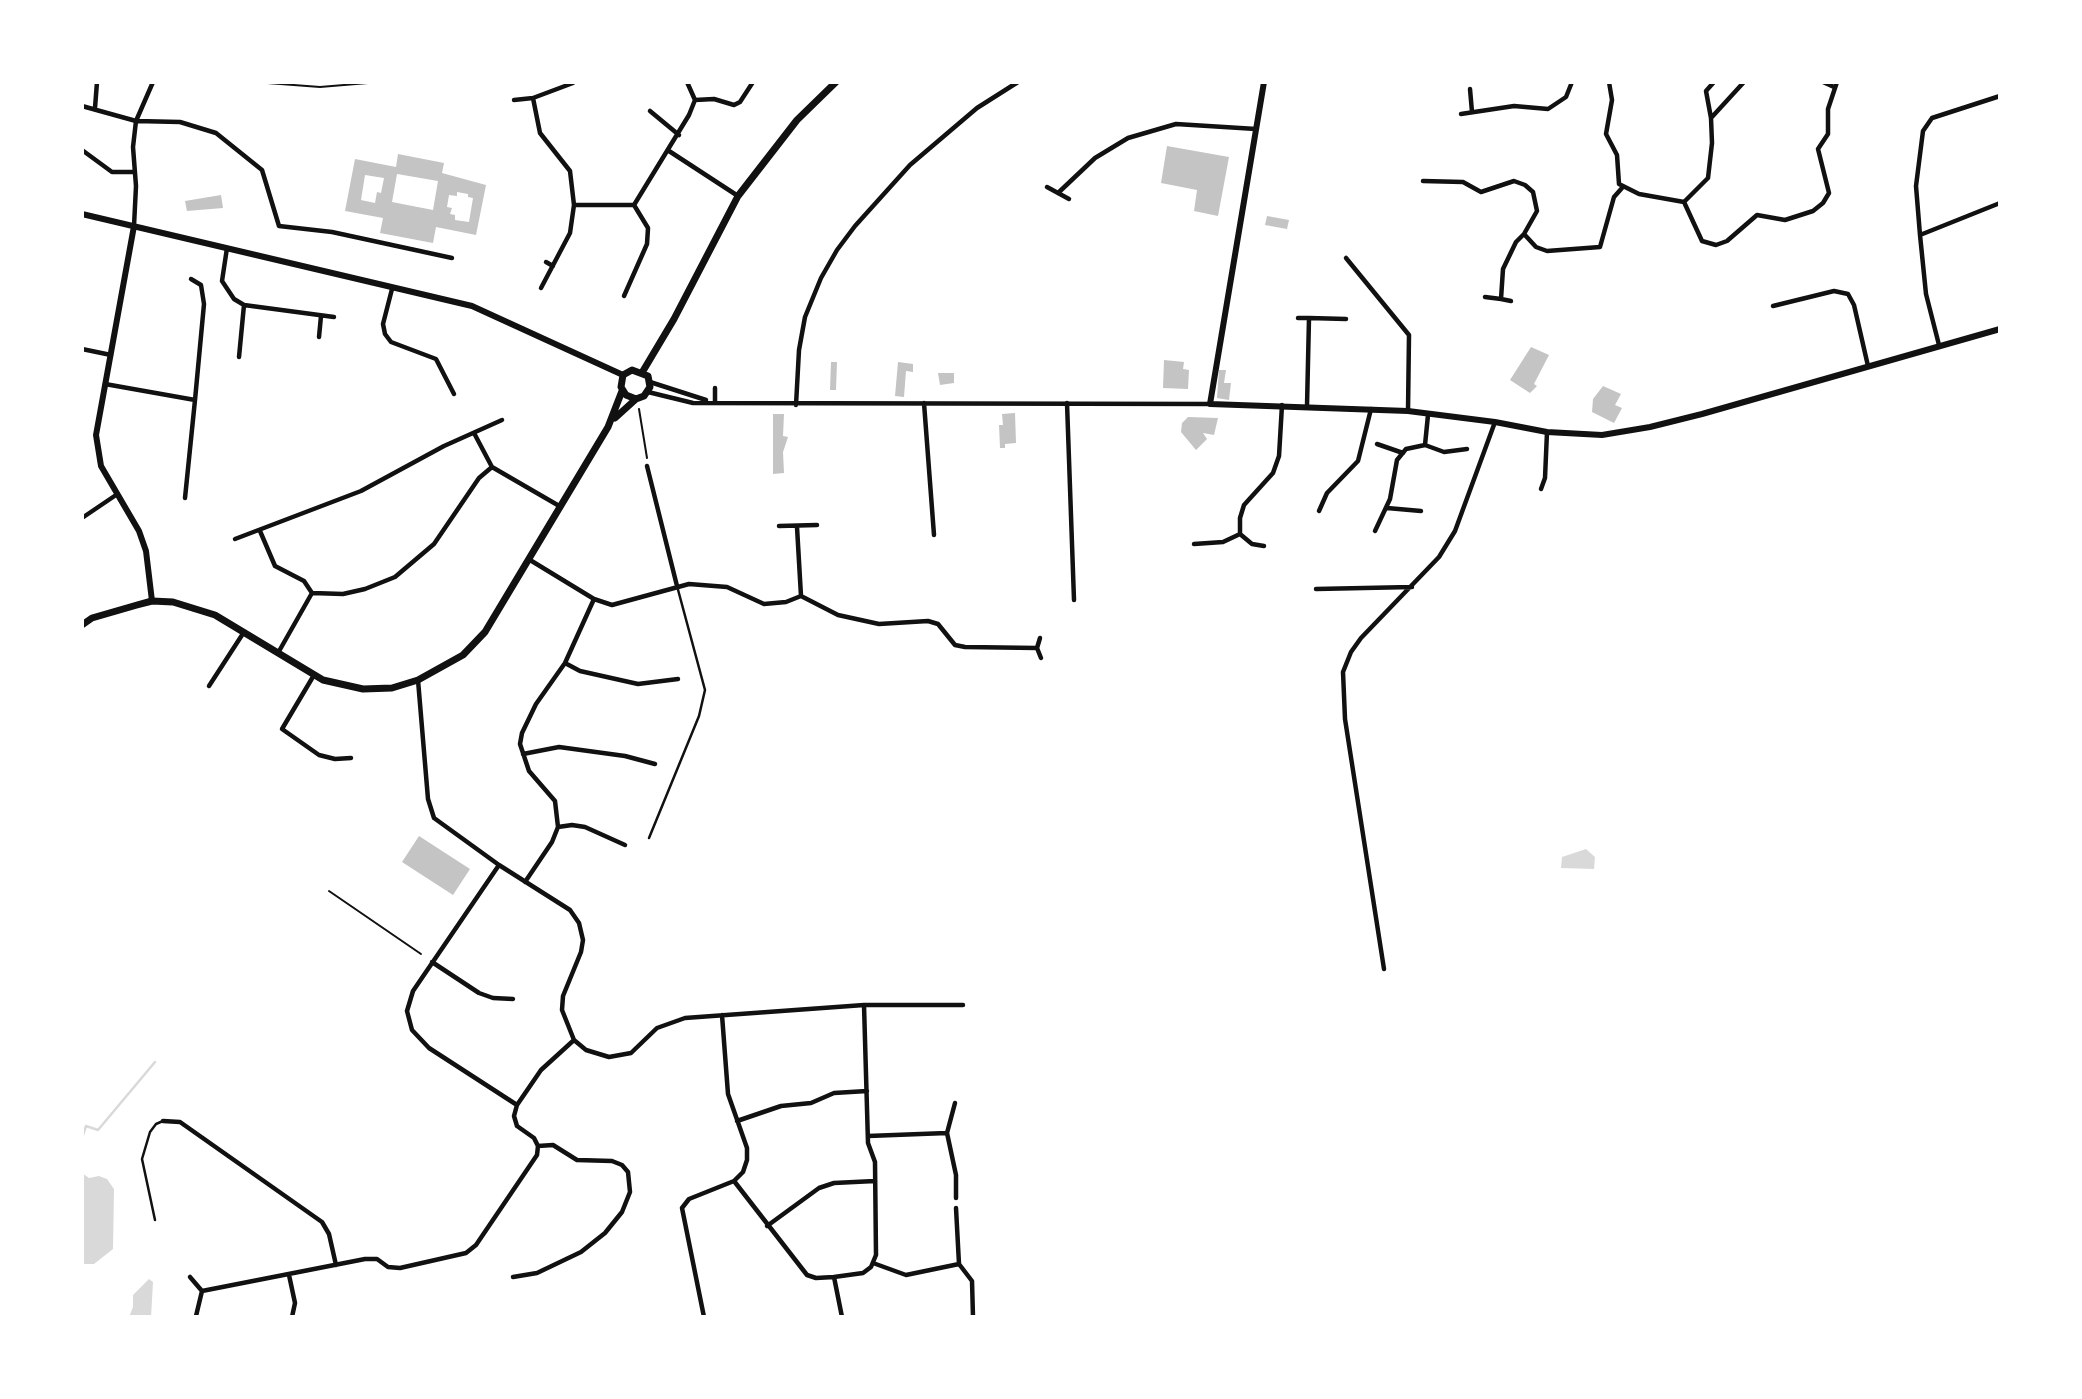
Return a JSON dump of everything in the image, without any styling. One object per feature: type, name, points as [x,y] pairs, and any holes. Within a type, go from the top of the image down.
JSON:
[{"type":"main road","points":[[643,371],[674,319],[738,196],[797,120],[836,82]]},
{"type":"main road","points":[[82,625],[92,618],[152,601],[198,607],[314,676],[363,689],[391,688],[418,681],[463,655],[485,632],[608,427],[622,391],[623,375],[632,370],[643,371]]},
{"type":"main road","points":[[608,427],[636,399],[648,392],[650,382],[643,371]]},
{"type":"main road","points":[[622,391],[636,399]]},
{"type":"street","points":[[95,108],[97,82]]},
{"type":"street","points":[[152,601],[146,551],[139,531],[101,467],[98,414],[134,226],[136,121],[153,82]]},
{"type":"street","points":[[634,205],[679,135],[695,100],[687,82]]},
{"type":"street","points":[[695,100],[714,99],[734,105],[740,102],[753,82]]},
{"type":"street","points":[[796,404],[799,349],[805,317],[821,278],[837,250],[910,165],[977,108],[1018,82]]},
{"type":"street","points":[[1210,404],[1264,82]]},
{"type":"street","points":[[1461,114],[1514,106],[1548,109],[1566,97],[1572,82]]},
{"type":"street","points":[[1609,82],[1612,100],[1606,134],[1616,155],[1616,170],[1622,188]]},
{"type":"street","points":[[1684,202],[1708,178],[1712,143],[1706,91],[1714,82]]},
{"type":"street","points":[[1711,118],[1744,82]]},
{"type":"street","points":[[1684,202],[1702,240],[1716,245],[1727,240],[1756,215],[1785,220],[1813,211],[1823,203],[1829,193],[1818,149],[1830,129],[1828,109],[1835,84],[1823,82]]},
{"type":"street","points":[[514,100],[533,98],[573,83]]},
{"type":"street","points":[[1470,89],[1472,112]]},
{"type":"street","points":[[1939,345],[1926,294],[1916,186],[1923,131],[1932,118],[2000,96]]},
{"type":"street","points":[[533,98],[540,133],[570,171],[574,205],[570,233],[541,288]]},
{"type":"street","points":[[82,106],[136,121],[180,122],[216,133],[262,170],[279,226],[332,232],[452,258]]},
{"type":"street","points":[[650,111],[679,135]]},
{"type":"street","points":[[1058,193],[1095,158],[1128,138],[1176,124],[1256,129]]},
{"type":"street","points":[[82,150],[112,172],[134,172]]},
{"type":"street","points":[[669,151],[738,196]]},
{"type":"street","points":[[1423,181],[1463,182],[1481,192],[1503,182],[1525,185],[1533,192],[1537,211],[1507,257],[1501,299]]},
{"type":"street","points":[[1047,187],[1069,199]]},
{"type":"street","points":[[1622,188],[1684,202]]},
{"type":"street","points":[[1524,234],[1536,247],[1547,251],[1600,247],[1614,197],[1622,188]]},
{"type":"street","points":[[1920,235],[2000,203]]},
{"type":"street","points":[[574,205],[634,205]]},
{"type":"street","points":[[624,296],[647,244],[648,228],[634,205]]},
{"type":"street","points":[[82,214],[472,306],[623,375]]},
{"type":"street","points":[[227,248],[222,281],[227,292],[244,305],[334,317]]},
{"type":"street","points":[[1346,258],[1409,335],[1408,411]]},
{"type":"street","points":[[546,262],[554,266]]},
{"type":"street","points":[[185,498],[204,304],[201,285],[191,279]]},
{"type":"street","points":[[392,289],[383,324],[385,334],[391,342],[436,359],[454,394]]},
{"type":"street","points":[[1773,306],[1834,291],[1848,294],[1854,305],[1868,366]]},
{"type":"street","points":[[1485,297],[1511,300]]},
{"type":"street","points":[[239,357],[244,305]]},
{"type":"street","points":[[319,337],[321,316]]},
{"type":"street","points":[[1298,318],[1346,319]]},
{"type":"street","points":[[1307,406],[1309,318]]},
{"type":"street","points":[[648,392],[693,403],[1307,406],[1408,411],[1587,436],[1650,428],[2000,330]]},
{"type":"street","points":[[82,349],[111,355]]},
{"type":"street","points":[[650,382],[713,402]]},
{"type":"street","points":[[105,384],[195,400]]},
{"type":"street","points":[[713,402],[715,388]]},
{"type":"street","points":[[924,403],[934,535]]},
{"type":"street","points":[[1067,403],[1074,600]]},
{"type":"street","points":[[1240,534],[1244,505],[1266,484],[1279,456],[1282,405]]},
{"type":"street","points":[[1319,511],[1327,493],[1358,461],[1371,409]]},
{"type":"street","points":[[1424,444],[1427,415]]},
{"type":"street","points":[[235,539],[361,491],[502,420]]},
{"type":"street","points":[[1384,969],[1345,719],[1343,672],[1350,652],[1439,557],[1455,531],[1495,422]]},
{"type":"street","points":[[1541,489],[1545,478],[1547,432]]},
{"type":"street","points":[[474,433],[492,467],[561,508]]},
{"type":"street","points":[[1377,444],[1403,453]]},
{"type":"street","points":[[1376,531],[1387,508],[1397,460],[1403,453],[1424,444],[1444,452],[1467,449]]},
{"type":"street","points":[[647,466],[677,586]]},
{"type":"street","points":[[312,593],[343,594],[395,577],[434,544],[480,478],[492,467]]},
{"type":"street","points":[[82,517],[116,495]]},
{"type":"street","points":[[1387,508],[1421,511]]},
{"type":"street","points":[[779,526],[817,525]]},
{"type":"street","points":[[797,527],[801,596]]},
{"type":"street","points":[[260,531],[275,566],[304,580],[312,593]]},
{"type":"street","points":[[1194,544],[1223,542],[1240,534]]},
{"type":"street","points":[[1240,534],[1252,544],[1264,545]]},
{"type":"street","points":[[530,560],[594,599],[612,604],[677,586],[727,587],[764,604],[786,602],[801,596],[838,615],[880,624],[928,621],[938,624],[955,645],[965,647],[1037,648]]},
{"type":"street","points":[[1315,589],[1412,587]]},
{"type":"street","points":[[277,654],[312,593]]},
{"type":"street","points":[[525,882],[552,842],[558,827],[555,801],[528,771],[520,744],[524,724],[565,663],[594,599]]},
{"type":"street","points":[[209,685],[244,632]]},
{"type":"street","points":[[1040,638],[1037,648],[1041,658]]},
{"type":"street","points":[[565,663],[580,671],[638,684],[678,679]]},
{"type":"street","points":[[314,676],[282,729],[319,755],[335,759],[351,758]]},
{"type":"street","points":[[418,681],[430,811],[440,824],[570,910],[582,931],[581,952],[563,996],[562,1010],[574,1040],[594,1054],[619,1056],[638,1048],[652,1032],[670,1021],[864,1006],[963,1005]]},
{"type":"street","points":[[523,754],[559,747],[625,756],[655,764]]},
{"type":"street","points":[[558,827],[585,827],[625,845]]},
{"type":"street","points":[[499,865],[413,991],[407,1011],[412,1030],[429,1048],[517,1105]]},
{"type":"street","points":[[432,962],[479,993],[493,998],[513,999]]},
{"type":"street","points":[[734,1181],[803,1273],[816,1278],[834,1277],[863,1273],[873,1264],[875,1162],[868,1136],[864,1006]]},
{"type":"street","points":[[704,1317],[682,1208],[689,1199],[734,1181],[745,1168],[747,1154],[726,1083],[722,1015]]},
{"type":"street","points":[[202,1291],[377,1259],[388,1267],[400,1268],[466,1253],[476,1245],[537,1154],[538,1146],[534,1138],[517,1126],[514,1116],[517,1105],[541,1070],[574,1040]]},
{"type":"street","points":[[737,1121],[781,1106],[811,1103],[834,1093],[867,1091]]},
{"type":"street","points":[[955,1103],[947,1133],[957,1198]]},
{"type":"street","points":[[163,1121],[180,1122],[322,1222],[329,1234],[336,1265]]},
{"type":"street","points":[[868,1136],[947,1133]]},
{"type":"street","points":[[513,1277],[537,1273],[581,1252],[605,1233],[622,1212],[630,1192],[628,1172],[622,1165],[612,1161],[577,1160],[553,1145],[538,1146]]},
{"type":"street","points":[[767,1226],[819,1188],[834,1183],[875,1181]]},
{"type":"street","points":[[956,1208],[959,1264],[972,1281],[973,1317]]},
{"type":"street","points":[[873,1264],[906,1275],[959,1264]]},
{"type":"street","points":[[289,1275],[295,1303],[292,1317]]},
{"type":"street","points":[[190,1277],[202,1291]]},
{"type":"street","points":[[834,1277],[842,1317]]},
{"type":"street","points":[[196,1316],[202,1291]]},
{"type":"lane","points":[[649,838],[699,716],[705,690],[677,586]]},
{"type":"lane","points":[[155,1220],[142,1159],[150,1132],[156,1124],[163,1121]]},
{"type":"path","points":[[254,82],[320,88],[380,82]]},
{"type":"path","points":[[639,408],[647,466]]},
{"type":"path","points":[[329,891],[421,954]]},
{"type":"shaded area","points":[[1586,849],[1595,857],[1594,869],[1561,868],[1562,857]]},
{"type":"shaded area","points":[[82,1173],[89,1178],[99,1176],[107,1179],[114,1189],[113,1249],[94,1264],[82,1264]]},
{"type":"shaded area","points":[[149,1279],[153,1282],[151,1317],[129,1317],[133,1307],[133,1295]]},
{"type":"building","points":[[1167,146],[1229,157],[1218,216],[1194,211],[1197,190],[1161,183]]},
{"type":"building","points":[[398,154],[444,163],[442,173],[486,185],[476,235],[436,227],[433,243],[380,233],[383,218],[345,211],[355,159],[396,167]],"holes":[[[397,174],[438,181],[433,210],[392,202]],[[365,175],[384,178],[381,193],[377,192],[375,203],[361,200]],[[457,192],[473,198],[469,222],[455,220],[455,215],[450,214],[452,208],[447,207],[449,195],[457,196]]]},
{"type":"building","points":[[221,195],[223,208],[187,211],[185,201]]},
{"type":"building","points":[[1267,216],[1289,220],[1287,229],[1265,225]]},
{"type":"building","points":[[1531,347],[1549,355],[1534,384],[1537,386],[1530,393],[1510,380]]},
{"type":"building","points":[[1164,360],[1184,362],[1183,369],[1189,370],[1188,389],[1163,388]]},
{"type":"building","points":[[831,362],[837,362],[836,390],[830,390]]},
{"type":"building","points":[[898,362],[913,364],[913,372],[906,371],[904,397],[895,396]]},
{"type":"building","points":[[1219,370],[1226,370],[1224,383],[1231,383],[1229,400],[1217,398]]},
{"type":"building","points":[[938,373],[954,373],[954,383],[940,385]]},
{"type":"building","points":[[1603,386],[1621,394],[1615,405],[1622,408],[1614,423],[1592,412],[1593,399]]},
{"type":"building","points":[[1015,413],[1016,443],[1005,444],[1005,448],[1000,448],[999,425],[1003,425],[1002,414]]},
{"type":"building","points":[[773,414],[784,414],[783,436],[788,437],[783,452],[784,473],[773,474]]},
{"type":"building","points":[[1188,417],[1218,418],[1214,435],[1203,433],[1207,439],[1196,450],[1181,432],[1182,423]]},
{"type":"building","points":[[419,836],[470,869],[453,895],[402,862]]},
{"type":"waterway","points":[[82,1138],[86,1126],[98,1130],[155,1062]]}]
